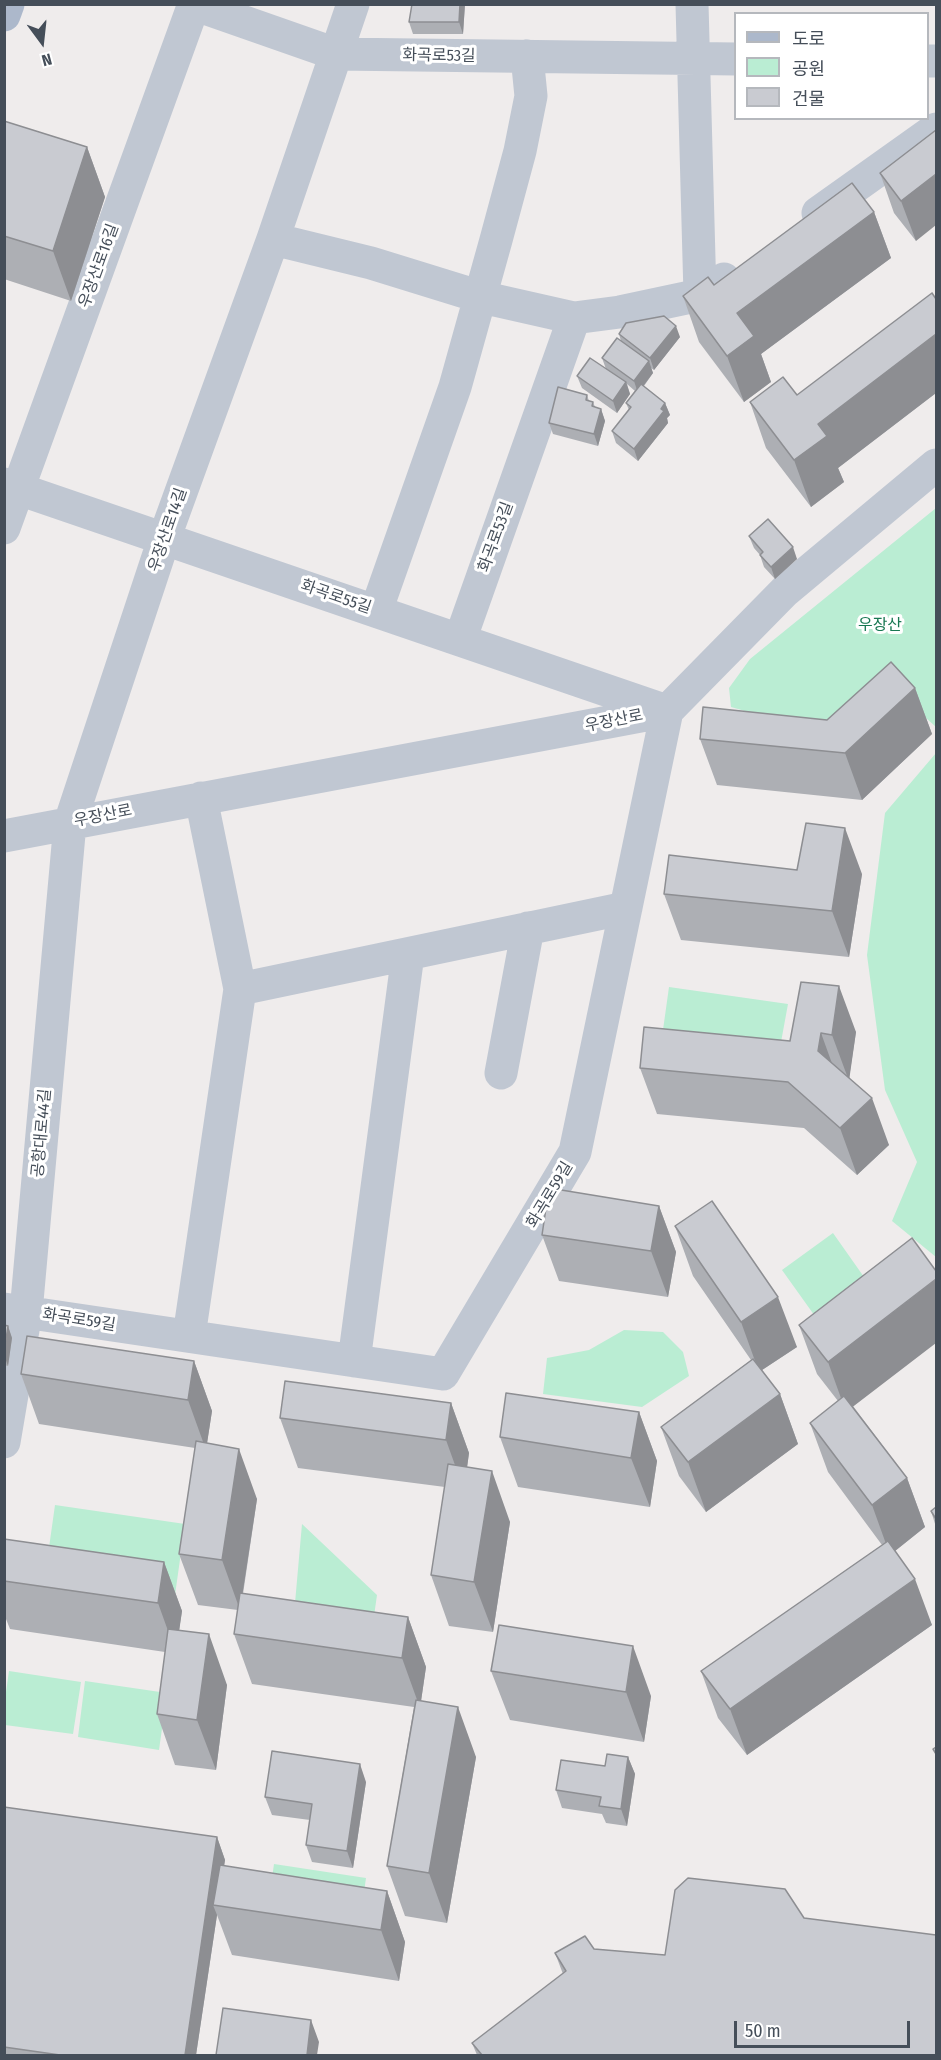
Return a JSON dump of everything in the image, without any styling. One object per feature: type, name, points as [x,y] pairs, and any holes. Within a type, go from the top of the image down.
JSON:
[{"type":"main road","points":[[4,15],[8,4]]},
{"type":"street","name":"우장산로14길","points":[[70,822],[164,539],[273,239],[352,4]]},
{"type":"street","points":[[692,4],[700,295]]},
{"type":"street","name":"화곡로53길","points":[[194,5],[336,54],[734,59]]},
{"type":"street","name":"우장산로16길","points":[[4,528],[11,486],[194,5]]},
{"type":"street","points":[[376,611],[455,387],[481,297],[525,130],[531,96],[527,56]]},
{"type":"street","points":[[795,229],[936,129]]},
{"type":"street","points":[[273,239],[370,263],[481,297],[574,318],[620,312],[700,295],[747,262]]},
{"type":"street","name":"화곡로53길","points":[[460,640],[574,318]]},
{"type":"street","name":"우장산로","points":[[4,836],[667,711],[785,591],[936,465]]},
{"type":"street","name":"화곡로55길","points":[[11,486],[667,711]]},
{"type":"street","name":"화곡로59길","points":[[15,1310],[443,1374],[576,1152],[667,711]]},
{"type":"street","points":[[189,1336],[240,989],[201,798]]},
{"type":"street","name":"공항대로44길","points":[[4,1442],[15,1310],[70,822]]},
{"type":"street","points":[[240,989],[626,908]]},
{"type":"street","points":[[501,1072],[528,928]]},
{"type":"street","points":[[354,1361],[408,954]]},
{"type":"green space","name":"우장산","points":[[936,508],[936,727],[886,682],[832,736],[731,707],[729,688],[750,659]]},
{"type":"green space","points":[[936,753],[936,1257],[892,1221],[917,1162],[885,1090],[867,955],[885,813]]},
{"type":"green space","points":[[669,987],[788,1004],[779,1053],[662,1037]]},
{"type":"green space","points":[[833,1233],[883,1304],[832,1340],[782,1270]]},
{"type":"green space","points":[[624,1330],[663,1332],[683,1352],[689,1376],[642,1407],[543,1394],[547,1358],[589,1350]]},
{"type":"green space","points":[[55,1505],[185,1524],[175,1595],[45,1576]]},
{"type":"green space","points":[[302,1524],[377,1595],[374,1616],[295,1603]]},
{"type":"green space","points":[[9,1671],[81,1682],[73,1734],[5,1725],[5,1699]]},
{"type":"green space","points":[[85,1681],[167,1693],[159,1750],[78,1737]]},
{"type":"green space","points":[[274,1864],[366,1878],[359,1927],[267,1913]]},
{"type":"building","points":[[412,4],[460,4],[459,22],[409,22]]},
{"type":"building","points":[[4,121],[87,147],[53,251],[4,236]]},
{"type":"building","points":[[936,130],[936,174],[901,201],[880,173]]},
{"type":"building","points":[[852,183],[874,212],[737,313],[754,336],[727,356],[683,296],[708,277],[714,285]]},
{"type":"building","points":[[932,293],[936,299],[936,334],[818,424],[827,436],[794,460],[750,402],[783,377],[797,395]]},
{"type":"building","points":[[664,316],[676,326],[650,358],[619,334],[626,323]]},
{"type":"building","points":[[617,338],[649,361],[634,381],[602,358]]},
{"type":"building","points":[[590,358],[626,382],[613,401],[577,376]]},
{"type":"building","points":[[641,384],[665,403],[661,409],[664,411],[634,449],[612,431],[631,407],[626,403]]},
{"type":"building","points":[[558,387],[587,395],[586,400],[593,402],[592,406],[601,409],[594,434],[549,423]]},
{"type":"building","points":[[768,519],[793,547],[771,567],[760,555],[763,552],[749,536]]},
{"type":"building","points":[[891,662],[915,688],[845,753],[700,739],[703,707],[827,720]]},
{"type":"building","points":[[806,823],[845,828],[832,911],[664,894],[669,855],[797,870]]},
{"type":"building","points":[[801,982],[839,986],[832,1035],[821,1033],[818,1051],[872,1098],[840,1128],[788,1082],[640,1068],[644,1027],[790,1041]]},
{"type":"building","points":[[549,1188],[659,1206],[651,1251],[542,1235]]},
{"type":"building","points":[[712,1201],[778,1297],[741,1322],[675,1226]]},
{"type":"building","points":[[912,1238],[936,1271],[936,1279],[828,1362],[799,1325]]},
{"type":"building","points":[[4,1325],[8,1326],[4,1352]]},
{"type":"building","points":[[27,1336],[194,1361],[188,1400],[21,1374]]},
{"type":"building","points":[[753,1359],[780,1394],[688,1462],[661,1427]]},
{"type":"building","points":[[285,1381],[451,1403],[446,1440],[280,1418]]},
{"type":"building","points":[[506,1393],[639,1412],[631,1458],[500,1437]]},
{"type":"building","points":[[844,1396],[907,1478],[872,1505],[810,1423]]},
{"type":"building","points":[[196,1441],[239,1449],[222,1560],[179,1554]]},
{"type":"building","points":[[448,1464],[492,1471],[474,1582],[431,1575]]},
{"type":"building","points":[[936,1507],[936,1519],[931,1511]]},
{"type":"building","points":[[4,1539],[164,1562],[158,1603],[4,1581]]},
{"type":"building","points":[[888,1541],[915,1579],[730,1709],[701,1671]]},
{"type":"building","points":[[240,1593],[408,1617],[402,1658],[234,1634]]},
{"type":"building","points":[[499,1625],[633,1646],[626,1692],[491,1671]]},
{"type":"building","points":[[168,1629],[209,1634],[197,1720],[157,1714]]},
{"type":"building","points":[[416,1700],[458,1707],[429,1873],[387,1866]]},
{"type":"building","points":[[272,1751],[360,1764],[347,1851],[306,1845],[312,1804],[265,1797]]},
{"type":"building","points":[[607,1754],[628,1757],[621,1809],[599,1806],[601,1797],[556,1790],[561,1760],[605,1766]]},
{"type":"building","points":[[4,1807],[217,1837],[185,2055],[60,2055],[4,2047]]},
{"type":"building","points":[[220,1865],[387,1891],[381,1930],[213,1905]]},
{"type":"building","points":[[688,1878],[785,1889],[804,1918],[936,1935],[936,2055],[482,2055],[472,2043],[566,1971],[555,1953],[585,1936],[594,1949],[665,1955],[675,1890]]},
{"type":"building","points":[[223,2008],[311,2020],[307,2055],[216,2055]]}]
